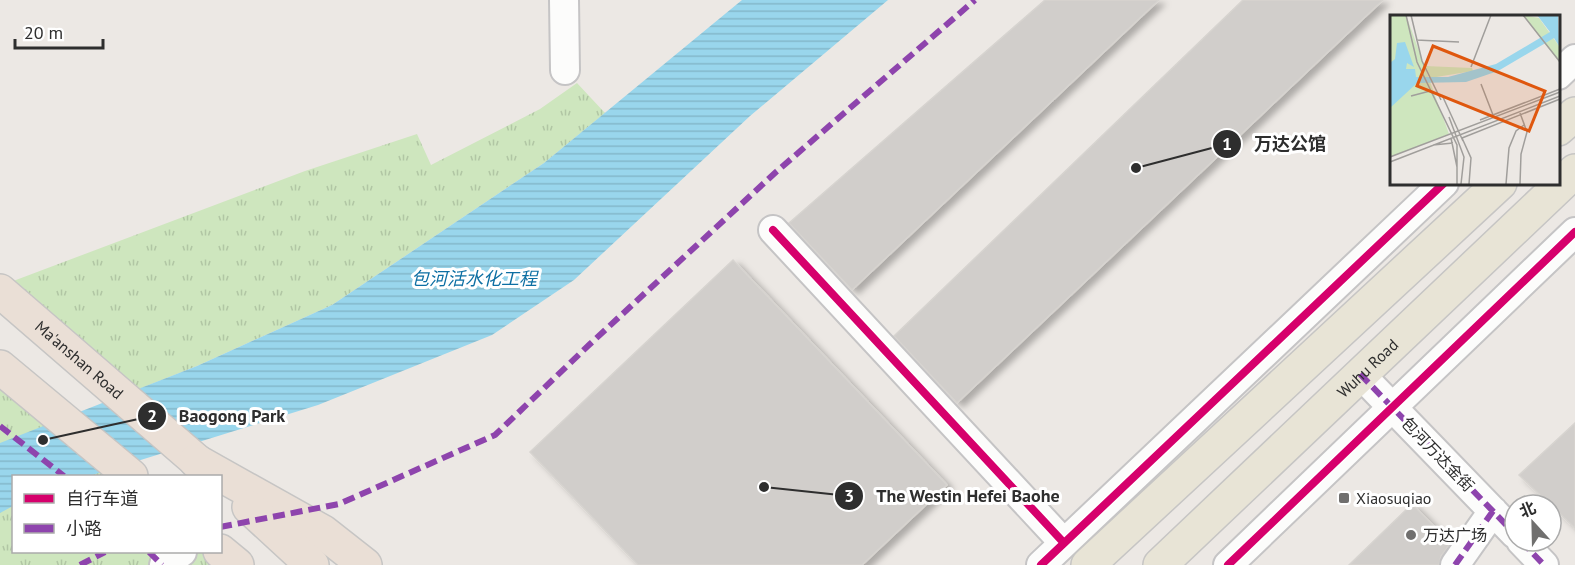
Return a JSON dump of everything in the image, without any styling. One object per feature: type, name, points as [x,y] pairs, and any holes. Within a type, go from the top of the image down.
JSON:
[{"type":"highway","name":"Ma'anshan Road","points":[[0,291],[204,468]]},
{"type":"highway","points":[[0,368],[129,475]]},
{"type":"highway","name":"Ma'anshan Road","points":[[222,478],[323,532],[365,565]]},
{"type":"highway","points":[[222,485],[286,539],[312,565]]},
{"type":"highway","points":[[205,553],[216,565]]},
{"type":"highway","points":[[222,553],[237,565]]},
{"type":"main road","points":[[1560,127],[1575,114]]},
{"type":"main road","name":"Wuhu Road","points":[[1160,565],[1575,171]]},
{"type":"main road","points":[[1088,565],[1499,184]]},
{"type":"street","points":[[564,0],[565,70]]},
{"type":"street","points":[[1560,73],[1575,59]]},
{"type":"street","points":[[1041,565],[1443,184]]},
{"type":"street","points":[[773,230],[1064,543]]},
{"type":"street","points":[[1228,565],[1575,232]]},
{"type":"street","name":"包河万达金街","points":[[1360,374],[1503,521]]},
{"type":"street","points":[[1455,565],[1493,511]]},
{"type":"street","points":[[164,565],[181,553]]},
{"type":"street","points":[[1532,553],[1544,565]]},
{"type":"green space","points":[[577,83],[605,113],[544,163],[332,305],[197,366],[121,396],[0,286],[305,171],[417,134],[431,165],[540,109]]},
{"type":"green space","points":[[0,367],[130,475],[12,475],[12,553],[205,553],[216,565],[0,565]]},
{"type":"water","name":"包河活水化工程","points":[[742,0],[888,0],[750,116],[574,280],[492,335],[318,405],[92,475],[12,475],[12,507],[0,513],[0,443],[197,366],[332,305],[544,163]]},
{"type":"building","points":[[1045,0],[1159,0],[852,290],[789,223]]},
{"type":"building","points":[[1243,0],[1383,0],[957,403],[894,336]]},
{"type":"building","points":[[733,260],[947,485],[862,565],[638,565],[530,452]]},
{"type":"building","points":[[1575,423],[1575,528],[1563,517],[1563,493],[1538,493],[1519,475]]},
{"type":"building","name":"万达广场","points":[[1412,504],[1451,543],[1441,556],[1439,565],[1349,565]]},
{"type":"marked path","points":[[222,527],[339,504],[495,435],[776,172],[975,0]]},
{"type":"marked path","points":[[1360,374],[1503,522]]},
{"type":"marked path","points":[[0,426],[63,475]]},
{"type":"marked path","points":[[1455,565],[1493,511]]},
{"type":"marked path","points":[[80,565],[103,553]]},
{"type":"marked path","points":[[150,553],[162,565]]},
{"type":"marked path","points":[[1532,553],[1544,565]]},
{"type":"cycle path","points":[[1041,565],[1443,184]]},
{"type":"cycle path","points":[[773,230],[1064,543]]},
{"type":"cycle path","points":[[1228,565],[1575,232]]},
{"type":"place","name":"万达公馆","points":[[1136,168]]},
{"type":"place","name":"Baogong Park","points":[[43,440]]},
{"type":"place","name":"The Westin Hefei Baohe","points":[[764,487]]},
{"type":"place","name":"Xiaosuqiao","points":[[1344,498]]},
{"type":"place","name":"万达广场","points":[[1411,535]]}]
